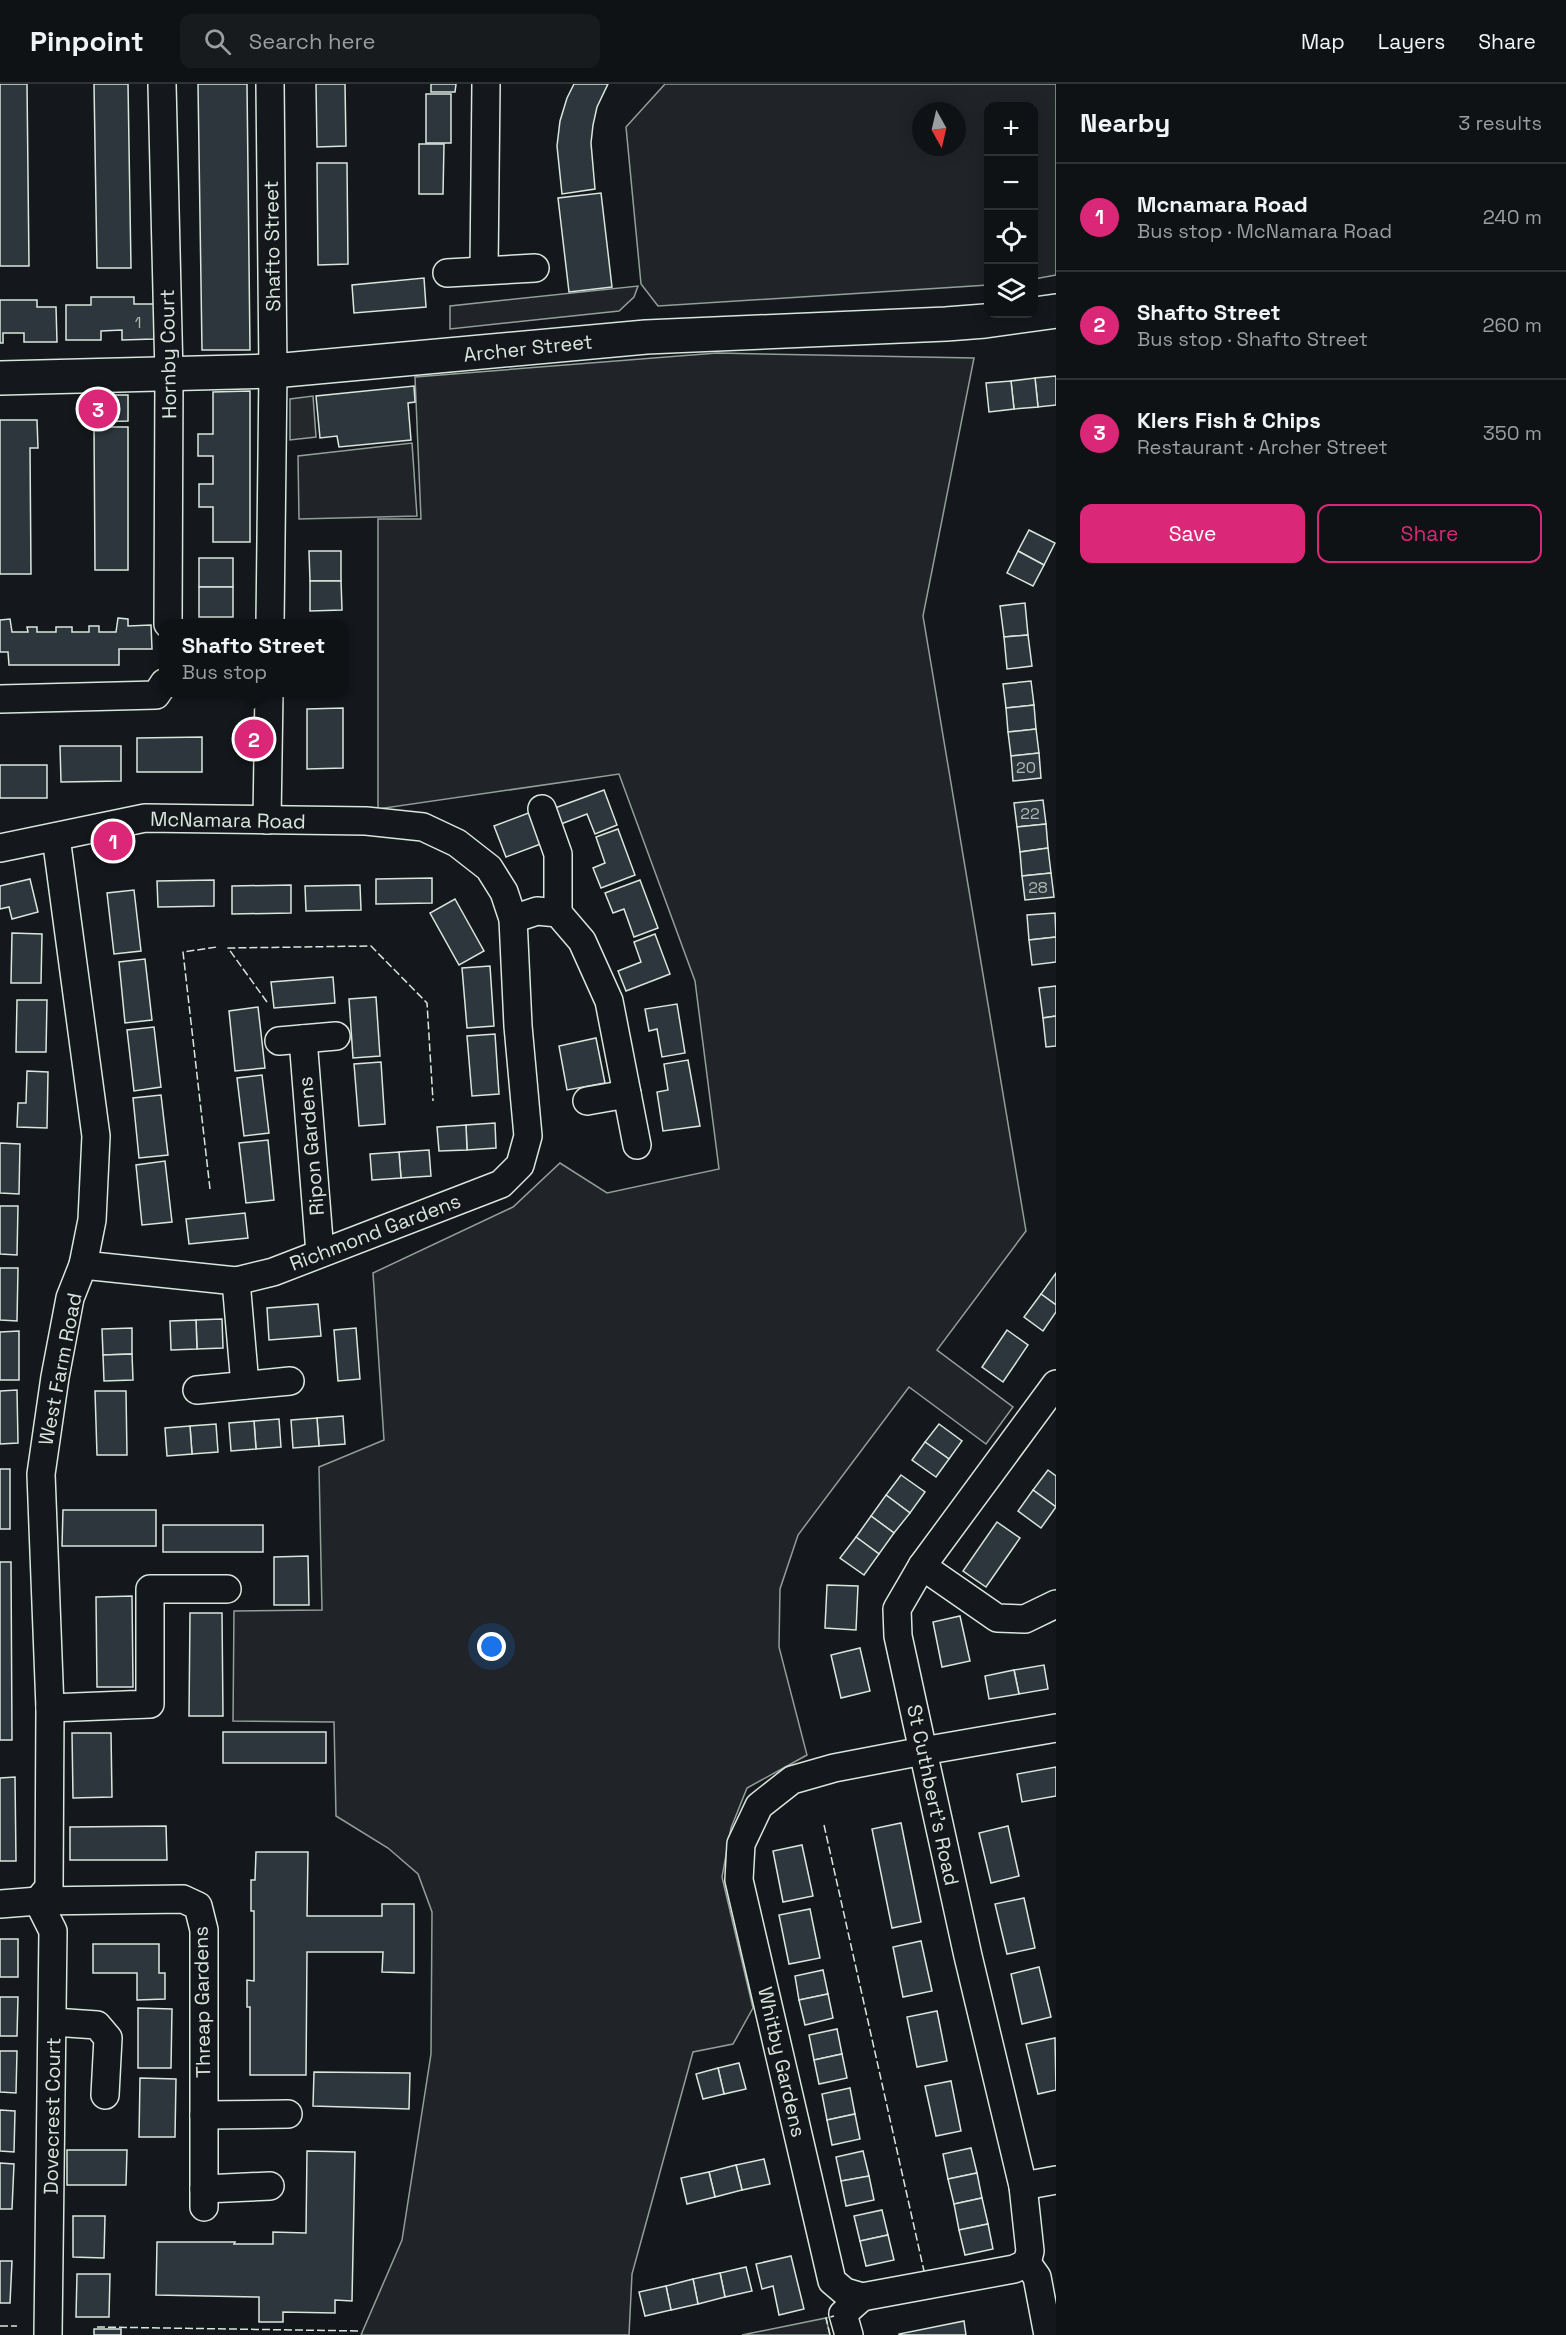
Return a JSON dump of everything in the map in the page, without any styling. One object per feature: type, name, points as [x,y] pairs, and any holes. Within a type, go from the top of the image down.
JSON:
[{"type":"main road","name":"Archer Street","points":[[0,378],[273,371],[646,337],[985,321],[1056,310]]},
{"type":"street","name":"Hornby Court","points":[[162,84],[169,375],[168,619]]},
{"type":"street","name":"Shafto Street","points":[[270,84],[273,371],[270,619]]},
{"type":"street","points":[[484,270],[486,84]]},
{"type":"street","points":[[447,273],[535,268]]},
{"type":"street","points":[[0,699],[156,695],[159,690]]},
{"type":"street","points":[[267,820],[269,697]]},
{"type":"street","points":[[542,809],[558,854],[558,913],[582,941],[609,1001],[637,1145]]},
{"type":"street","name":"McNamara Road","points":[[0,848],[145,818],[366,821],[423,827],[457,843],[489,868],[504,892],[513,919]]},
{"type":"street","name":"West Farm Road","points":[[38,1901],[50,1887],[50,1708],[41,1474],[55,1377],[70,1298],[83,1265],[92,1220],[96,1136],[56,837]]},
{"type":"street","points":[[513,919],[537,911],[558,913]]},
{"type":"street","name":"Richmond Gardens","points":[[83,1265],[236,1281],[273,1272],[501,1184],[520,1165],[528,1136],[518,1026],[513,919]]},
{"type":"street","name":"Ripon Gardens","points":[[320,1253],[291,1040],[336,1036]]},
{"type":"street","points":[[587,1101],[627,1094]]},
{"type":"street","points":[[236,1281],[245,1385]]},
{"type":"street","points":[[197,1390],[290,1382]]},
{"type":"street","name":"St Cuthbert's Road","points":[[1048,2335],[1037,2277],[1028,2257],[1023,2187],[923,1751],[898,1636],[897,1609],[922,1566],[1056,1384]]},
{"type":"street","points":[[922,1566],[997,1618],[1025,1619],[1056,1604]]},
{"type":"street","points":[[50,1708],[150,1704],[150,1589],[227,1589]]},
{"type":"street","name":"Whitby Gardens","points":[[862,2297],[845,2292],[832,2281],[739,1880],[741,1844],[759,1806],[792,1780],[834,1768],[1056,1728]]},
{"type":"street","name":"Threap Gardens","points":[[38,1901],[183,1899],[198,1906],[204,1930],[204,2198],[270,2186]]},
{"type":"street","points":[[0,1904],[38,1901]]},
{"type":"street","name":"Dovecrest Court","points":[[38,1901],[53,1931],[48,2335]]},
{"type":"street","points":[[53,2022],[97,2025],[108,2038],[105,2095]]},
{"type":"street","points":[[204,2115],[288,2114]]},
{"type":"street","points":[[1023,2187],[1056,2180]]},
{"type":"street","points":[[849,2335],[843,2314],[862,2297],[1014,2269],[1028,2257]]},
{"type":"shaded area","points":[[665,84],[1056,84],[1056,275],[1038,278],[1038,102],[984,102],[984,285],[658,306],[641,284],[626,127]]},
{"type":"shaded area","points":[[638,286],[634,297],[619,311],[450,329],[450,306]]},
{"type":"shaded area","points":[[717,353],[974,358],[923,616],[1026,1231],[937,1350],[1013,1407],[986,1444],[909,1387],[798,1535],[780,1589],[779,1647],[807,1755],[747,1788],[731,1828],[722,1877],[753,2008],[733,2044],[693,2052],[632,2274],[629,2335],[361,2335],[402,2240],[431,2054],[432,1912],[418,1874],[388,1848],[336,1816],[334,1722],[233,1721],[234,1611],[322,1610],[319,1467],[384,1440],[373,1273],[513,1207],[560,1163],[607,1193],[719,1169],[695,981],[619,774],[378,809],[378,519],[421,519],[415,377]]},
{"type":"shaded area","points":[[313,396],[316,437],[290,440],[290,399]]},
{"type":"shaded area","points":[[412,443],[417,516],[299,519],[298,456]]},
{"type":"shaded area","points":[[826,2318],[830,2335],[742,2335]]},
{"type":"building","points":[[0,84],[27,84],[29,266],[0,266]]},
{"type":"building","points":[[94,84],[128,84],[131,268],[97,268]]},
{"type":"building","points":[[198,84],[247,84],[250,350],[202,350]]},
{"type":"building","points":[[316,84],[345,84],[346,146],[317,147]]},
{"type":"building","points":[[431,84],[456,84],[455,92],[431,92]]},
{"type":"building","points":[[574,84],[608,84],[597,107],[593,125],[591,143],[595,189],[562,194],[557,146],[560,121]]},
{"type":"building","points":[[426,94],[451,94],[451,143],[426,143]]},
{"type":"building","points":[[419,144],[444,144],[443,194],[419,194]]},
{"type":"building","points":[[317,163],[347,163],[348,264],[318,265]]},
{"type":"building","points":[[601,193],[612,287],[569,292],[558,198]]},
{"type":"building","points":[[424,278],[426,307],[354,313],[352,285]]},
{"type":"building","points":[[91,297],[134,297],[134,304],[154,304],[154,339],[122,340],[122,330],[101,331],[101,340],[66,340],[66,305],[91,305]]},
{"type":"building","points":[[0,300],[37,300],[37,307],[56,307],[57,342],[24,342],[24,333],[3,333],[3,343],[0,343]]},
{"type":"building","points":[[1056,376],[1056,405],[1038,407],[1035,378]]},
{"type":"building","points":[[1035,378],[1038,407],[1014,409],[1011,381]]},
{"type":"building","points":[[1011,381],[1014,409],[989,412],[986,383]]},
{"type":"building","points":[[414,386],[415,402],[408,403],[411,440],[339,447],[337,436],[320,438],[316,396]]},
{"type":"building","points":[[250,391],[250,542],[213,542],[213,507],[199,507],[199,484],[213,484],[213,456],[198,456],[198,434],[213,434],[213,392]]},
{"type":"building","points":[[91,395],[128,395],[128,421],[92,422]]},
{"type":"building","points":[[0,420],[37,420],[38,448],[30,448],[31,574],[0,574]]},
{"type":"building","points":[[94,427],[128,427],[128,570],[95,570]]},
{"type":"building","points":[[1029,530],[1055,543],[1044,565],[1018,551]]},
{"type":"building","points":[[309,551],[341,551],[341,581],[310,581]]},
{"type":"building","points":[[1018,551],[1044,565],[1033,586],[1007,573]]},
{"type":"building","points":[[199,558],[233,558],[233,587],[199,587]]},
{"type":"building","points":[[310,581],[341,581],[342,610],[310,611]]},
{"type":"building","points":[[199,587],[233,587],[233,617],[199,617]]},
{"type":"building","points":[[1025,603],[1028,635],[1004,637],[1000,606]]},
{"type":"building","points":[[118,618],[128,619],[128,626],[151,625],[152,649],[119,649],[119,665],[9,665],[8,652],[0,652],[0,620],[10,619],[12,632],[28,632],[27,627],[37,627],[37,632],[56,632],[56,627],[72,627],[72,632],[89,632],[89,626],[99,626],[99,632],[116,632]]},
{"type":"building","points":[[1028,635],[1032,666],[1007,669],[1004,637]]},
{"type":"building","points":[[1031,681],[1034,705],[1006,708],[1003,684]]},
{"type":"building","points":[[1034,705],[1036,729],[1008,732],[1006,708]]},
{"type":"building","points":[[343,708],[343,768],[307,769],[307,709]]},
{"type":"building","points":[[1036,729],[1039,753],[1011,756],[1008,732]]},
{"type":"building","points":[[202,737],[202,772],[137,772],[137,738]]},
{"type":"building","points":[[60,746],[121,746],[121,781],[61,782]]},
{"type":"building","points":[[1039,753],[1041,778],[1013,781],[1011,756]]},
{"type":"building","points":[[0,765],[47,765],[47,798],[0,798]]},
{"type":"building","points":[[604,790],[617,825],[595,834],[587,814],[561,824],[555,808]]},
{"type":"building","points":[[1043,800],[1046,824],[1017,827],[1014,803]]},
{"type":"building","points":[[534,811],[546,842],[506,857],[494,826]]},
{"type":"building","points":[[1046,824],[1048,848],[1020,852],[1017,827]]},
{"type":"building","points":[[618,829],[635,875],[601,888],[593,868],[605,863],[596,837]]},
{"type":"building","points":[[1048,848],[1051,873],[1022,876],[1020,852]]},
{"type":"building","points":[[1051,873],[1054,897],[1025,900],[1022,876]]},
{"type":"building","points":[[432,878],[432,903],[376,904],[376,879]]},
{"type":"building","points":[[30,879],[38,912],[12,919],[9,907],[0,909],[0,886]]},
{"type":"building","points":[[214,880],[214,906],[158,907],[157,881]]},
{"type":"building","points":[[640,880],[658,928],[634,937],[624,909],[613,913],[605,893]]},
{"type":"building","points":[[291,885],[291,913],[232,914],[232,886]]},
{"type":"building","points":[[360,885],[361,910],[306,911],[305,886]]},
{"type":"building","points":[[134,890],[141,951],[114,954],[107,893]]},
{"type":"building","points":[[455,899],[484,951],[459,965],[430,913]]},
{"type":"building","points":[[1055,913],[1056,937],[1029,940],[1027,915]]},
{"type":"building","points":[[12,933],[42,934],[41,983],[11,983]]},
{"type":"building","points":[[655,934],[670,974],[626,991],[618,971],[641,962],[634,942]]},
{"type":"building","points":[[1056,937],[1056,962],[1032,965],[1029,940]]},
{"type":"building","points":[[145,959],[152,1020],[125,1023],[119,962]]},
{"type":"building","points":[[490,966],[494,1026],[467,1028],[462,968]]},
{"type":"building","points":[[333,977],[335,1003],[274,1008],[271,982]]},
{"type":"building","points":[[1056,986],[1056,1016],[1043,1018],[1039,988]]},
{"type":"building","points":[[376,997],[380,1056],[353,1058],[349,999]]},
{"type":"building","points":[[17,1000],[47,1000],[46,1052],[16,1052]]},
{"type":"building","points":[[677,1004],[685,1053],[662,1057],[657,1029],[649,1031],[645,1009]]},
{"type":"building","points":[[258,1007],[265,1068],[235,1071],[229,1011]]},
{"type":"building","points":[[1056,1016],[1056,1046],[1046,1047],[1043,1018]]},
{"type":"building","points":[[154,1027],[161,1087],[134,1091],[127,1030]]},
{"type":"building","points":[[495,1034],[499,1094],[472,1096],[467,1036]]},
{"type":"building","points":[[596,1038],[605,1083],[567,1090],[559,1046]]},
{"type":"building","points":[[688,1060],[700,1126],[663,1131],[657,1092],[668,1090],[664,1064]]},
{"type":"building","points":[[381,1062],[385,1124],[359,1126],[354,1064]]},
{"type":"building","points":[[27,1071],[48,1072],[47,1128],[17,1127],[18,1103],[26,1103]]},
{"type":"building","points":[[262,1075],[269,1133],[244,1136],[237,1078]]},
{"type":"building","points":[[161,1095],[168,1155],[139,1158],[133,1098]]},
{"type":"building","points":[[495,1123],[496,1148],[467,1150],[466,1125]]},
{"type":"building","points":[[466,1125],[467,1150],[439,1151],[437,1127]]},
{"type":"building","points":[[268,1140],[274,1200],[246,1203],[239,1143]]},
{"type":"building","points":[[0,1143],[20,1144],[19,1194],[0,1193]]},
{"type":"building","points":[[429,1150],[431,1176],[401,1178],[399,1152]]},
{"type":"building","points":[[399,1152],[401,1178],[372,1180],[370,1154]]},
{"type":"building","points":[[165,1161],[172,1222],[142,1225],[136,1165]]},
{"type":"building","points":[[0,1206],[18,1206],[17,1255],[0,1254]]},
{"type":"building","points":[[245,1213],[248,1238],[189,1244],[186,1219]]},
{"type":"building","points":[[0,1268],[18,1268],[17,1321],[0,1320]]},
{"type":"building","points":[[1056,1273],[1056,1305],[1041,1294]]},
{"type":"building","points":[[1041,1294],[1056,1305],[1056,1312],[1043,1331],[1024,1317]]},
{"type":"building","points":[[318,1304],[321,1336],[269,1340],[267,1308]]},
{"type":"building","points":[[222,1319],[223,1348],[197,1349],[196,1320]]},
{"type":"building","points":[[196,1320],[197,1349],[171,1350],[170,1321]]},
{"type":"building","points":[[132,1328],[132,1354],[103,1355],[102,1329]]},
{"type":"building","points":[[356,1328],[360,1379],[338,1381],[334,1330]]},
{"type":"building","points":[[1007,1330],[1028,1345],[1003,1382],[982,1367]]},
{"type":"building","points":[[19,1331],[19,1380],[0,1380],[0,1332]]},
{"type":"building","points":[[132,1354],[133,1380],[104,1381],[103,1355]]},
{"type":"building","points":[[17,1390],[18,1443],[0,1444],[0,1391]]},
{"type":"building","points":[[95,1391],[126,1391],[127,1455],[97,1455]]},
{"type":"building","points":[[343,1416],[345,1444],[319,1446],[317,1418]]},
{"type":"building","points":[[317,1418],[319,1446],[293,1448],[291,1420]]},
{"type":"building","points":[[279,1419],[281,1447],[256,1449],[254,1421]]},
{"type":"building","points":[[254,1421],[256,1449],[231,1451],[229,1423]]},
{"type":"building","points":[[216,1424],[218,1452],[192,1454],[190,1426]]},
{"type":"building","points":[[939,1424],[962,1441],[949,1459],[925,1442]]},
{"type":"building","points":[[190,1426],[192,1454],[167,1456],[165,1428]]},
{"type":"building","points":[[925,1442],[949,1459],[936,1477],[912,1460]]},
{"type":"building","points":[[0,1469],[10,1469],[10,1529],[0,1529]]},
{"type":"building","points":[[1048,1470],[1056,1476],[1056,1507],[1033,1490]]},
{"type":"building","points":[[901,1475],[925,1492],[910,1513],[886,1495]]},
{"type":"building","points":[[1033,1490],[1056,1507],[1041,1528],[1018,1511]]},
{"type":"building","points":[[886,1495],[910,1513],[894,1533],[871,1516]]},
{"type":"building","points":[[63,1510],[156,1510],[156,1546],[62,1546]]},
{"type":"building","points":[[871,1516],[894,1533],[879,1554],[856,1537]]},
{"type":"building","points":[[997,1522],[1020,1538],[986,1587],[963,1571]]},
{"type":"building","points":[[163,1525],[263,1525],[263,1552],[163,1552]]},
{"type":"building","points":[[856,1537],[879,1554],[864,1575],[840,1558]]},
{"type":"building","points":[[308,1556],[309,1605],[274,1605],[274,1557]]},
{"type":"building","points":[[0,1562],[11,1562],[12,1740],[0,1740]]},
{"type":"building","points":[[827,1585],[858,1586],[856,1630],[825,1628]]},
{"type":"building","points":[[132,1596],[133,1687],[97,1687],[96,1597]]},
{"type":"building","points":[[190,1613],[222,1613],[223,1716],[189,1716]]},
{"type":"building","points":[[960,1616],[970,1661],[942,1667],[933,1622]]},
{"type":"building","points":[[860,1648],[870,1691],[841,1698],[831,1655]]},
{"type":"building","points":[[1044,1665],[1048,1689],[1019,1694],[1014,1670]]},
{"type":"building","points":[[1014,1670],[1019,1694],[989,1699],[985,1676]]},
{"type":"building","points":[[223,1732],[326,1732],[326,1763],[223,1763]]},
{"type":"building","points":[[72,1733],[111,1733],[112,1797],[73,1798]]},
{"type":"building","points":[[1056,1767],[1056,1796],[1022,1802],[1017,1774]]},
{"type":"building","points":[[15,1777],[16,1861],[0,1861],[0,1778]]},
{"type":"building","points":[[901,1823],[921,1922],[892,1928],[872,1829]]},
{"type":"building","points":[[166,1826],[167,1860],[70,1860],[70,1827]]},
{"type":"building","points":[[1008,1826],[1019,1876],[991,1883],[979,1833]]},
{"type":"building","points":[[802,1845],[813,1896],[783,1902],[773,1851]]},
{"type":"building","points":[[256,1852],[308,1852],[307,1916],[382,1916],[382,1904],[414,1904],[414,1973],[382,1972],[383,1952],[307,1952],[306,2075],[250,2075],[250,2007],[247,2007],[247,1980],[254,1981],[254,1911],[251,1911],[251,1880],[255,1880]]},
{"type":"building","points":[[1024,1898],[1035,1948],[1007,1954],[995,1904]]},
{"type":"building","points":[[810,1909],[820,1958],[789,1964],[779,1915]]},
{"type":"building","points":[[0,1939],[18,1939],[18,1977],[0,1977]]},
{"type":"building","points":[[921,1941],[932,1991],[903,1997],[893,1947]]},
{"type":"building","points":[[93,1944],[159,1944],[159,1973],[165,1973],[165,1999],[137,2000],[137,1973],[93,1973]]},
{"type":"building","points":[[1039,1967],[1051,2017],[1022,2024],[1011,1974]]},
{"type":"building","points":[[823,1970],[828,1994],[799,2000],[795,1976]]},
{"type":"building","points":[[828,1994],[833,2018],[805,2025],[799,2000]]},
{"type":"building","points":[[0,1997],[18,1997],[17,2036],[0,2036]]},
{"type":"building","points":[[138,2008],[172,2009],[171,2068],[138,2068]]},
{"type":"building","points":[[937,2011],[947,2061],[917,2067],[907,2017]]},
{"type":"building","points":[[837,2029],[842,2054],[814,2060],[809,2035]]},
{"type":"building","points":[[1055,2038],[1056,2090],[1038,2094],[1026,2044]]},
{"type":"building","points":[[0,2051],[17,2051],[16,2093],[0,2092]]},
{"type":"building","points":[[842,2054],[847,2078],[819,2084],[814,2060]]},
{"type":"building","points":[[739,2063],[746,2089],[724,2094],[718,2068]]},
{"type":"building","points":[[718,2068],[724,2094],[703,2099],[696,2074]]},
{"type":"building","points":[[314,2072],[410,2073],[409,2109],[313,2106]]},
{"type":"building","points":[[140,2078],[176,2079],[175,2137],[139,2137]]},
{"type":"building","points":[[951,2081],[961,2131],[936,2136],[925,2086]]},
{"type":"building","points":[[850,2088],[855,2114],[827,2120],[822,2094]]},
{"type":"building","points":[[0,2110],[15,2111],[14,2152],[0,2151]]},
{"type":"building","points":[[855,2114],[860,2139],[832,2145],[827,2120]]},
{"type":"building","points":[[971,2148],[977,2173],[948,2179],[943,2154]]},
{"type":"building","points":[[67,2150],[127,2150],[126,2185],[67,2185]]},
{"type":"building","points":[[307,2151],[355,2152],[352,2301],[335,2300],[335,2313],[283,2312],[283,2322],[259,2322],[259,2297],[156,2295],[157,2242],[273,2244],[273,2232],[306,2233]]},
{"type":"building","points":[[863,2151],[869,2176],[841,2181],[836,2157]]},
{"type":"building","points":[[764,2159],[770,2184],[742,2190],[736,2165]]},
{"type":"building","points":[[0,2163],[14,2164],[12,2209],[0,2209]]},
{"type":"building","points":[[736,2165],[742,2190],[715,2197],[709,2172]]},
{"type":"building","points":[[709,2172],[715,2197],[687,2204],[681,2178]]},
{"type":"building","points":[[977,2173],[982,2198],[954,2204],[948,2179]]},
{"type":"building","points":[[869,2176],[874,2200],[846,2206],[841,2181]]},
{"type":"building","points":[[982,2198],[988,2224],[959,2230],[954,2204]]},
{"type":"building","points":[[882,2210],[888,2235],[860,2241],[854,2216]]},
{"type":"building","points":[[73,2216],[105,2216],[104,2258],[73,2257]]},
{"type":"building","points":[[988,2224],[993,2249],[965,2255],[959,2230]]},
{"type":"building","points":[[888,2235],[894,2260],[866,2266],[860,2241]]},
{"type":"building","points":[[791,2256],[804,2309],[779,2315],[773,2286],[762,2289],[756,2264]]},
{"type":"building","points":[[0,2261],[12,2261],[10,2303],[0,2303]]},
{"type":"building","points":[[746,2267],[752,2291],[725,2297],[720,2273]]},
{"type":"building","points":[[720,2273],[725,2297],[698,2304],[693,2279]]},
{"type":"building","points":[[77,2274],[110,2274],[109,2317],[76,2317]]},
{"type":"building","points":[[693,2279],[698,2304],[671,2310],[666,2286]]},
{"type":"building","points":[[666,2286],[671,2310],[645,2316],[639,2292]]},
{"type":"building","points":[[964,2321],[966,2335],[899,2335],[899,2334]]},
{"type":"building","points":[[94,2329],[121,2329],[121,2335],[94,2335]]},
{"type":"fence","points":[[267,1002],[228,948],[371,946],[427,1003],[433,1101]]},
{"type":"fence","points":[[210,1189],[183,952],[217,947]]},
{"type":"fence","points":[[824,1825],[924,2271]]},
{"type":"fence","points":[[830,2335],[826,2318],[834,2316]]},
{"type":"fence","points":[[0,2326],[17,2326]]},
{"type":"fence","points":[[97,2327],[361,2331]]},
{"type":"place","name":"Klers Fish & Chips","points":[[98,409]]},
{"type":"place","name":"Shafto Street","points":[[254,739]]},
{"type":"place","name":"Mcnamara Road","points":[[113,841]]}]
